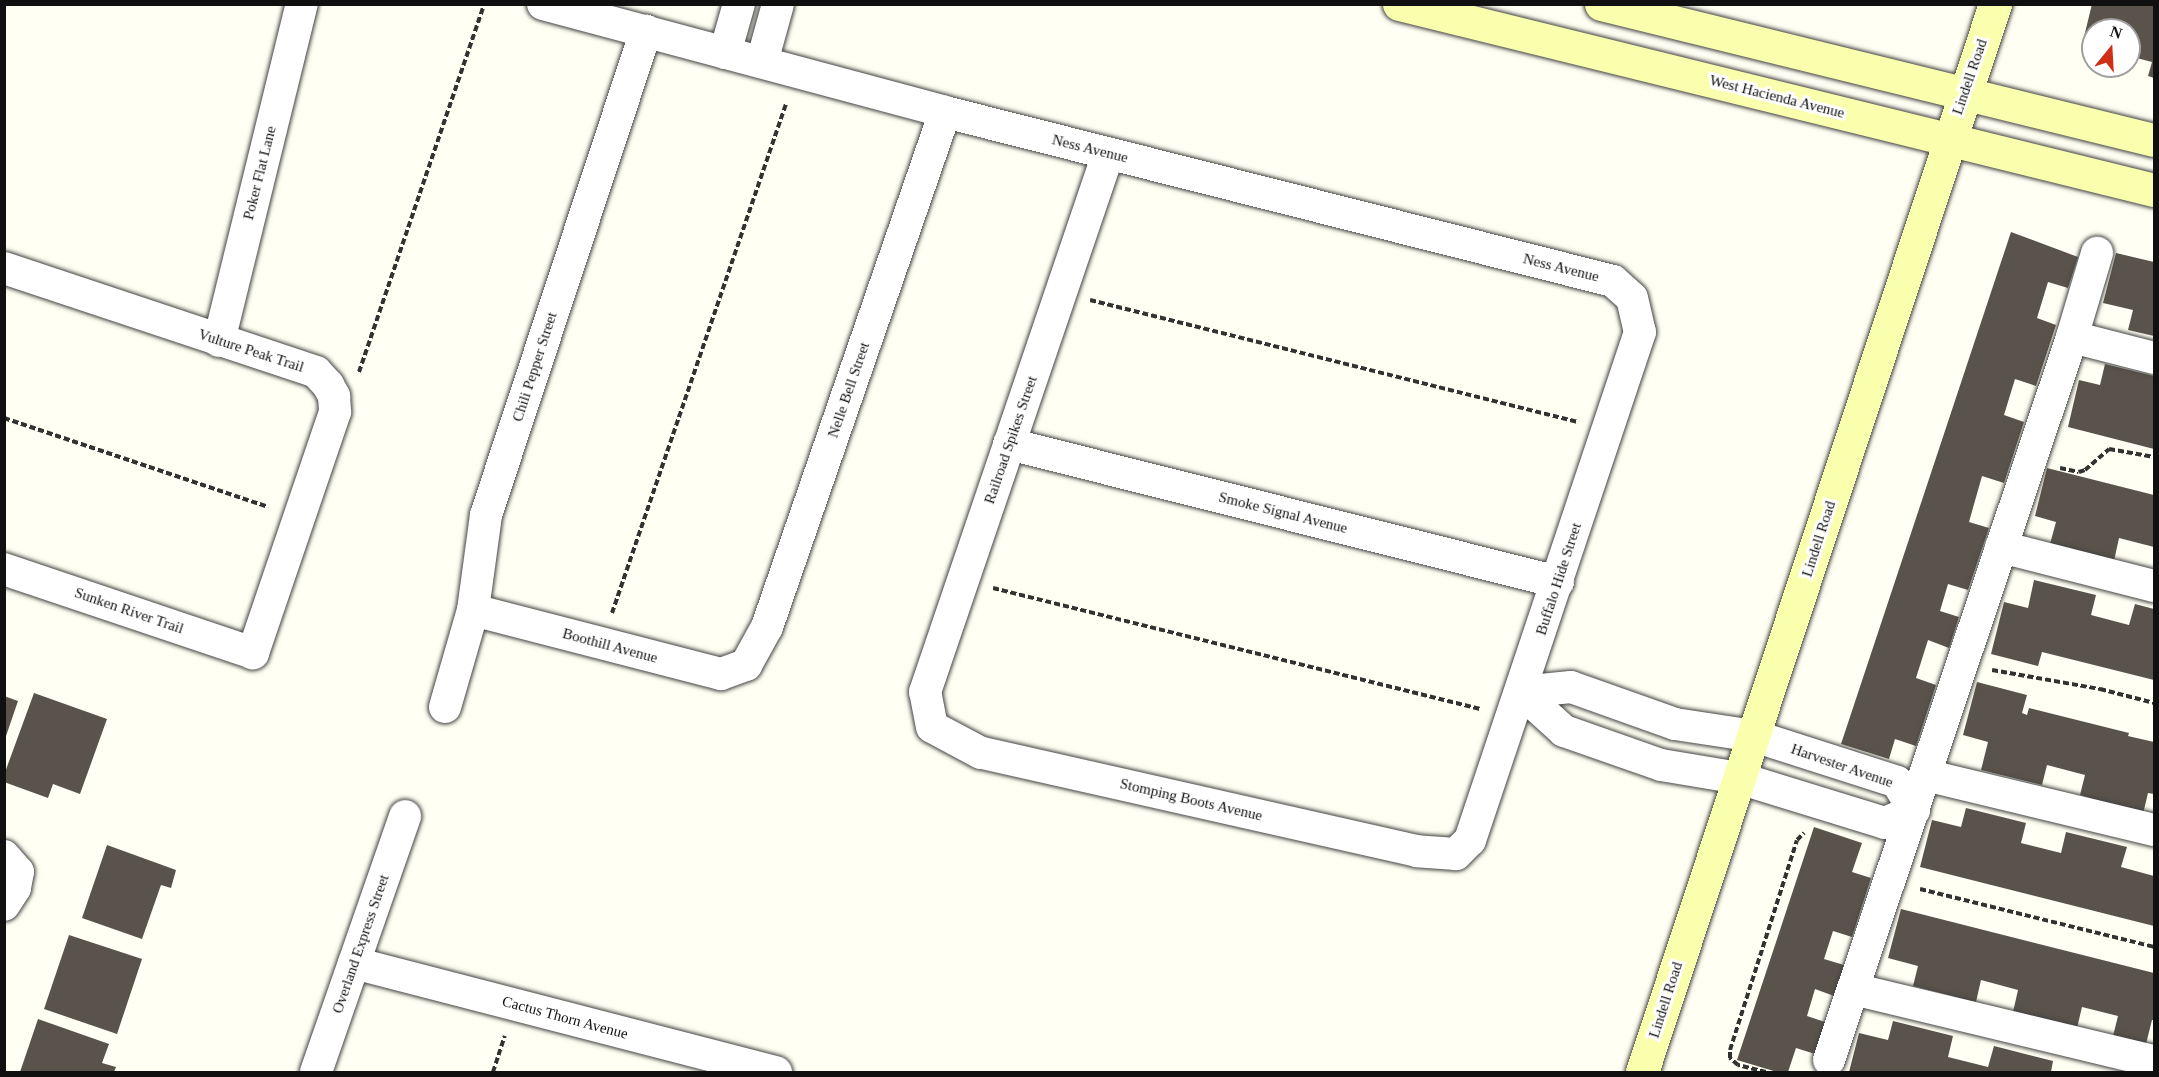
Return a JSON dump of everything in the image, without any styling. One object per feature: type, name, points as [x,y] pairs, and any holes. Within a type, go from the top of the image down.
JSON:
[{"type":"main road","name":"West Hacienda Avenue","points":[[1399,4],[2154,190]]},
{"type":"main road","points":[[1601,4],[2154,140]]},
{"type":"main road","name":"Lindell Road","points":[[1642,1072],[1995,4]]},
{"type":"street","name":"Poker Flat Lane","points":[[219,341],[302,4]]},
{"type":"street","name":"Ness Avenue","points":[[543,4],[945,112],[1613,281],[1632,298]]},
{"type":"street","points":[[725,53],[739,4]]},
{"type":"street","points":[[762,62],[778,4]]},
{"type":"street","name":"Chili Pepper Street","points":[[445,707],[473,610],[486,515],[646,31]]},
{"type":"street","name":"Nelle Bell Street","points":[[746,665],[767,627],[945,112]]},
{"type":"street","name":"Railroad Spikes Street","points":[[932,727],[925,692],[1108,154]]},
{"type":"street","points":[[1829,1060],[2072,337],[2097,253]]},
{"type":"street","name":"Vulture Peak Trail","points":[[4,268],[316,372],[328,385],[335,404]]},
{"type":"street","name":"Buffalo Hide Street","points":[[1456,854],[1470,840],[1640,332],[1632,298]]},
{"type":"street","points":[[2072,337],[2154,357]]},
{"type":"street","points":[[299,518],[335,412],[335,404]]},
{"type":"street","name":"Smoke Signal Avenue","points":[[1009,444],[1558,582]]},
{"type":"street","name":"Sunken River Trail","points":[[4,569],[254,653],[299,518]]},
{"type":"street","points":[[2001,548],[2154,586]]},
{"type":"street","name":"Boothill Avenue","points":[[473,610],[721,674],[746,665]]},
{"type":"street","name":"Harvester Avenue","points":[[1516,704],[1571,687],[1675,724],[1754,736],[1897,782],[1914,810]]},
{"type":"street","points":[[1516,704],[1564,730],[1661,765],[1739,778],[1885,823],[1914,810]]},
{"type":"street","name":"Stomping Boots Avenue","points":[[932,727],[981,753],[1417,851],[1456,854]]},
{"type":"street","points":[[1925,775],[2154,830]]},
{"type":"street","name":"Overland Express Street","points":[[316,1072],[405,816]]},
{"type":"street","points":[[4,856],[18,872],[15,888],[4,905]]},
{"type":"street","name":"Cactus Thorn Avenue","points":[[354,963],[515,1005],[681,1061],[776,1072]]},
{"type":"street","points":[[1853,989],[2154,1061]]},
{"type":"path","points":[[335,404],[351,394],[484,4]]},
{"type":"path","points":[[602,644],[797,72]]},
{"type":"path","points":[[1061,292],[1608,429]]},
{"type":"path","points":[[4,418],[299,518]]},
{"type":"path","points":[[2030,461],[2079,472],[2109,448],[2154,457]]},
{"type":"path","points":[[963,580],[1516,704]]},
{"type":"path","points":[[1962,664],[2100,689],[2154,703]]},
{"type":"path","points":[[1766,1072],[1738,1065],[1730,1058],[1730,1050],[1749,982],[1797,840],[1807,831]]},
{"type":"path","points":[[1890,881],[2154,947]]},
{"type":"path","points":[[493,1072],[515,1005]]},
{"type":"building","points":[[2092,4],[2154,4],[2154,78],[2148,76],[2152,62],[2141,59],[2141,18],[2089,18]]},
{"type":"building","points":[[2011,232],[2078,257],[2068,288],[2048,282],[2037,318],[2056,325],[2036,386],[2015,379],[2004,415],[2024,422],[2004,483],[1982,476],[1969,522],[1989,528],[1968,590],[1948,584],[1940,611],[1959,617],[1949,648],[1928,640],[1916,678],[1936,685],[1916,746],[1895,739],[1889,759],[1841,744]]},
{"type":"building","points":[[2116,253],[2154,262],[2154,336],[2128,330],[2133,310],[2103,303]]},
{"type":"building","points":[[2105,364],[2154,376],[2154,449],[2068,427],[2079,380],[2100,385]]},
{"type":"building","points":[[2047,468],[2154,495],[2154,547],[2119,538],[2114,561],[2050,544],[2056,522],[2035,516]]},
{"type":"building","points":[[2034,580],[2096,595],[2091,615],[2129,625],[2135,604],[2154,609],[2154,680],[2042,652],[2038,666],[1991,654],[2004,602],[2028,608]]},
{"type":"building","points":[[1977,682],[2027,695],[2022,713],[2027,715],[2029,708],[2129,733],[2128,736],[2154,742],[2154,794],[2148,793],[2143,814],[2080,795],[2085,775],[2047,765],[2042,785],[1981,770],[1988,742],[1963,735]]},
{"type":"building","points":[[34,693],[107,719],[80,794],[53,784],[48,798],[4,782],[4,775]]},
{"type":"building","points":[[4,696],[18,701],[5,739],[4,739]]},
{"type":"building","points":[[1966,808],[2026,823],[2021,843],[2061,853],[2066,832],[2127,847],[2121,867],[2154,876],[2154,926],[1920,867],[1932,820],[1961,827]]},
{"type":"building","points":[[1814,827],[1862,843],[1852,872],[1871,878],[1852,937],[1833,931],[1824,959],[1844,965],[1834,996],[1815,989],[1807,1016],[1825,1022],[1815,1054],[1796,1048],[1788,1072],[1777,1072],[1737,1060]]},
{"type":"building","points":[[107,845],[176,870],[171,888],[161,885],[142,939],[82,918]]},
{"type":"building","points":[[1901,909],[2154,973],[2154,1020],[2152,1020],[2146,1044],[2113,1036],[2118,1016],[2082,1007],[2077,1028],[2013,1012],[2018,990],[1981,980],[1976,1002],[1913,986],[1918,966],[1888,958]]},
{"type":"building","points":[[69,935],[142,959],[117,1034],[44,1009]]},
{"type":"building","points":[[38,1019],[109,1044],[102,1063],[116,1067],[114,1072],[20,1072]]},
{"type":"building","points":[[1893,1021],[1953,1036],[1948,1057],[1988,1067],[1994,1046],[2053,1061],[2051,1072],[1849,1072],[1859,1033],[1888,1040]]}]
